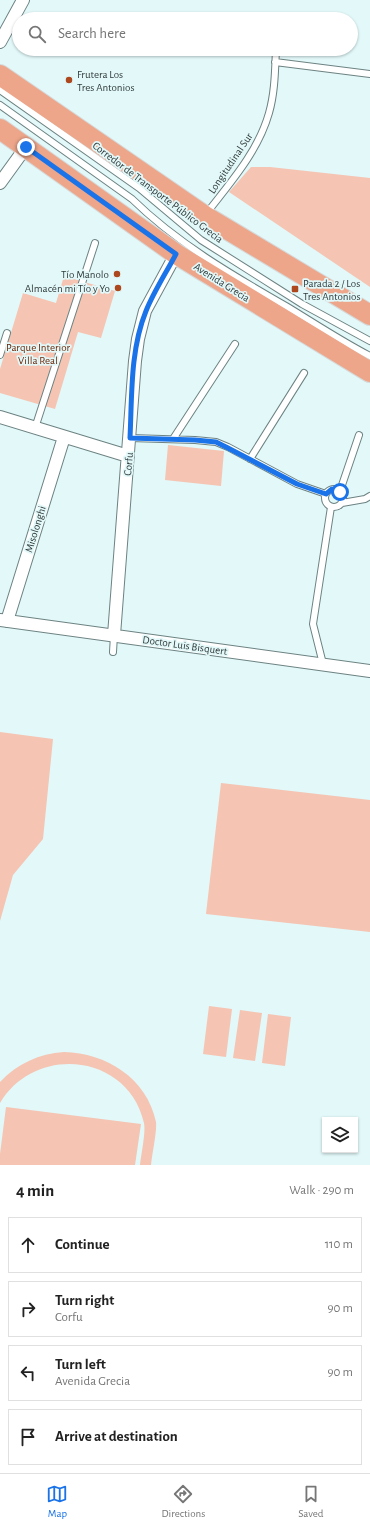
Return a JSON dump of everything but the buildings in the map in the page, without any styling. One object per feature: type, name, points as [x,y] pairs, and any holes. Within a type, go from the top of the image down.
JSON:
[{"type":"main road","points":[[0,75],[205,216],[370,315]]},
{"type":"main road","name":"Avenida Grecia","points":[[0,129],[176,254],[370,372]]},
{"type":"street","points":[[16,12],[23,0]]},
{"type":"street","points":[[0,42],[12,20]]},
{"type":"street","points":[[0,183],[26,147]]},
{"type":"street","name":"Corfu","points":[[114,635],[135,361],[138,339],[146,311],[176,254]]},
{"type":"street","points":[[0,417],[128,456]]},
{"type":"street","name":"Misolonghi","points":[[3,621],[64,437]]},
{"type":"street","name":"Doctor Luis Bisquert","points":[[3,621],[370,671]]},
{"type":"lane","name":"Longitudinal Sur","points":[[205,216],[251,154],[262,133],[270,113],[275,56]]},
{"type":"lane","points":[[275,62],[370,74]]},
{"type":"lane","name":"Corredor de Transporte Público Grecia","points":[[0,90],[139,188],[201,240],[302,304],[370,341]]},
{"type":"lane","name":"Corredor de Transporte Público Grecia","points":[[0,105],[126,194],[151,217],[178,238],[220,267],[370,356]]},
{"type":"lane","points":[[35,428],[95,243]]},
{"type":"lane","points":[[0,355],[7,333]]},
{"type":"lane","points":[[173,439],[235,344]]},
{"type":"lane","points":[[250,459],[304,373]]},
{"type":"lane","points":[[342,503],[342,495],[340,492],[359,435]]},
{"type":"lane","points":[[130,438],[216,442],[297,484],[326,494]]},
{"type":"lane","points":[[340,492],[332,489],[326,494],[325,502],[331,507],[335,507],[342,503],[370,496]]},
{"type":"lane","points":[[323,664],[313,624],[331,507]]},
{"type":"lane","points":[[113,652],[114,635]]},
{"type":"green space","points":[[251,167],[270,167],[370,178],[370,287],[229,192]]},
{"type":"green space","name":"Parque Interior Villa Real","points":[[64,276],[115,291],[101,338],[78,332],[55,409],[0,393],[0,369],[23,293],[56,303]]},
{"type":"green space","points":[[168,445],[224,451],[221,486],[165,480]]},
{"type":"green space","points":[[0,732],[53,739],[43,839],[13,875],[0,921]]},
{"type":"green space","points":[[221,783],[370,800],[370,932],[206,914]]},
{"type":"green space","points":[[209,1006],[232,1009],[226,1057],[203,1054]]},
{"type":"green space","points":[[240,1010],[262,1013],[255,1061],[233,1058]]},
{"type":"green space","points":[[268,1014],[291,1017],[285,1066],[262,1063]]},
{"type":"green space","points":[[64,1052],[80,1053],[109,1063],[134,1081],[144,1093],[151,1106],[156,1122],[151,1165],[140,1165],[144,1138],[144,1123],[135,1100],[120,1082],[101,1070],[79,1065],[57,1065],[35,1071],[16,1084],[0,1103],[0,1082],[7,1075],[38,1057]]},
{"type":"green space","points":[[6,1107],[141,1124],[135,1165],[0,1165]]},
{"type":"place","name":"Frutera Los Tres Antonios","points":[[69,80]]},
{"type":"place","name":"Tío Manolo","points":[[117,274]]},
{"type":"place","name":"Almacén mi Tío y Yo","points":[[118,288]]},
{"type":"place","name":"Parada 2 / Los Tres Antonios","points":[[295,289]]},
{"type":"route","points":[[26,147],[176,254],[146,311],[138,339],[135,361],[130,438],[216,442],[297,484],[326,494],[332,489],[336,489],[340,492]]}]
